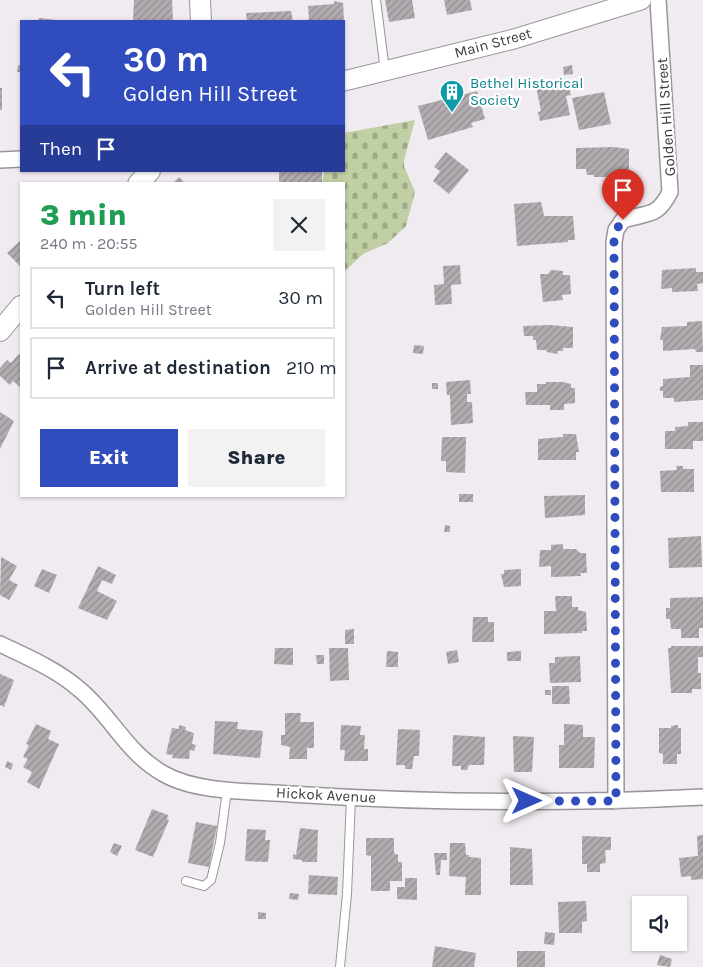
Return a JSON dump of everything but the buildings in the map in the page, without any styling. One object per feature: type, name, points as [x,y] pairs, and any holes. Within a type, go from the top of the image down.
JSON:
[{"type":"main road","points":[[200,0],[202,20]]},
{"type":"main road","points":[[140,182],[149,172]]},
{"type":"main road","points":[[0,331],[20,307]]},
{"type":"street","name":"Main Street","points":[[345,81],[514,39],[641,0]]},
{"type":"street","name":"Golden Hill Street","points":[[616,801],[614,242],[616,230],[623,220],[654,214],[663,206],[670,192],[658,0]]},
{"type":"street","points":[[0,160],[20,159]]},
{"type":"street","name":"Hickok Avenue","points":[[0,644],[58,673],[80,690],[137,756],[165,775],[193,784],[227,790],[351,798],[616,801],[703,797]]},
{"type":"lane","points":[[376,0],[385,71]]},
{"type":"lane","points":[[186,881],[204,886],[211,880],[220,843],[227,790]]},
{"type":"lane","points":[[340,967],[347,894],[351,798]]},
{"type":"green space","points":[[415,120],[404,160],[404,166],[415,192],[406,226],[388,243],[363,254],[345,271],[345,182],[322,182],[324,172],[345,172],[345,133]]},
{"type":"place","name":"Bethel Historical Society","points":[[452,113]]},
{"type":"route","points":[[527,801],[616,801],[614,242],[616,230],[623,220]]}]
